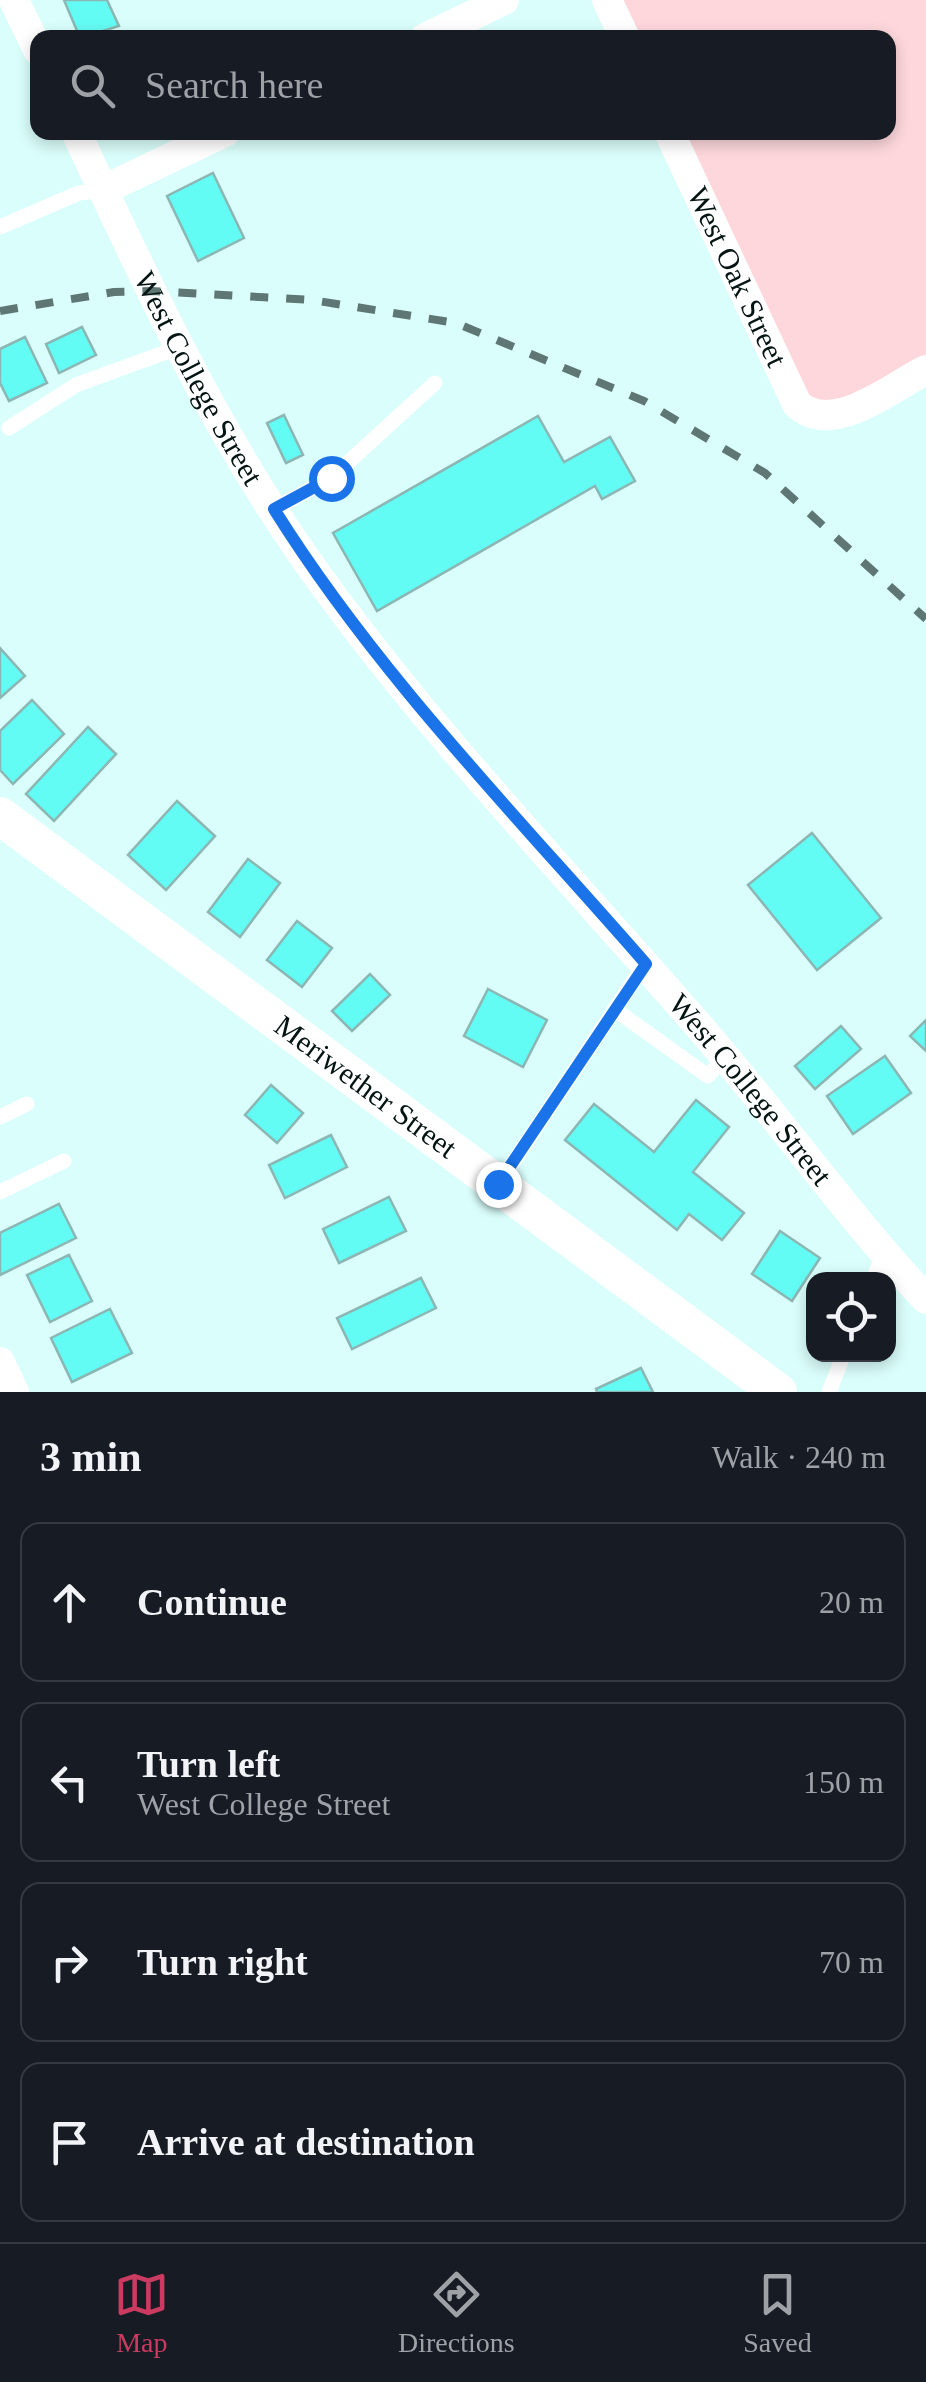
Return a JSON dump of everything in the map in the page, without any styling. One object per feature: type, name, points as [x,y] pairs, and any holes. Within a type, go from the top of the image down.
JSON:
[{"type":"street","points":[[14,0],[30,33]]},
{"type":"street","points":[[442,30],[504,0]]},
{"type":"street","points":[[607,0],[620,30]]},
{"type":"street","name":"West College Street","points":[[80,140],[210,406],[304,557],[399,680],[725,1056],[878,1267],[926,1300]]},
{"type":"street","points":[[103,190],[208,140]]},
{"type":"street","name":"West Oak Street","points":[[673,140],[797,404],[811,417],[830,419],[926,370]]},
{"type":"street","name":"Meriwether Street","points":[[0,816],[778,1392]]},
{"type":"street","points":[[0,1362],[14,1392]]},
{"type":"lane","points":[[0,228],[79,192],[103,190]]},
{"type":"lane","points":[[9,428],[76,386],[180,347]]},
{"type":"lane","points":[[274,509],[331,478],[434,383]]},
{"type":"lane","points":[[498,1184],[646,964]]},
{"type":"lane","points":[[614,1009],[708,1076],[725,1056]]},
{"type":"lane","points":[[0,1117],[28,1104]]},
{"type":"lane","points":[[0,1192],[64,1161]]},
{"type":"lane","points":[[829,1392],[841,1362]]},
{"type":"shaded area","points":[[607,0],[926,0],[926,360],[810,418],[674,140],[896,140],[896,30],[622,30]]},
{"type":"building","points":[[64,0],[107,0],[119,26],[77,30]]},
{"type":"building","points":[[213,173],[244,238],[198,261],[167,196]]},
{"type":"building","points":[[82,327],[96,355],[59,373],[46,344]]},
{"type":"building","points":[[25,337],[47,383],[9,401],[0,383],[0,349]]},
{"type":"building","points":[[284,415],[303,455],[286,463],[267,423]]},
{"type":"building","points":[[538,416],[564,462],[610,437],[635,481],[602,499],[595,486],[377,611],[333,533]]},
{"type":"building","points":[[0,648],[25,676],[0,698]]},
{"type":"building","points":[[32,700],[64,734],[13,784],[0,770],[0,731]]},
{"type":"building","points":[[88,727],[116,754],[54,821],[26,794]]},
{"type":"building","points":[[177,801],[215,836],[166,890],[128,855]]},
{"type":"building","points":[[812,833],[881,918],[817,970],[748,885]]},
{"type":"building","points":[[248,859],[280,883],[240,937],[208,912]]},
{"type":"building","points":[[297,921],[332,948],[302,987],[267,960]]},
{"type":"building","points":[[370,974],[390,995],[352,1031],[332,1011]]},
{"type":"building","points":[[488,989],[547,1020],[523,1067],[464,1036]]},
{"type":"building","points":[[926,1020],[926,1051],[910,1036]]},
{"type":"building","points":[[841,1026],[861,1049],[815,1089],[795,1066]]},
{"type":"building","points":[[885,1056],[911,1093],[853,1134],[827,1096]]},
{"type":"building","points":[[271,1085],[303,1113],[277,1143],[245,1115]]},
{"type":"building","points":[[696,1100],[729,1127],[693,1172],[744,1213],[722,1240],[689,1214],[677,1230],[565,1140],[594,1104],[654,1152]]},
{"type":"building","points":[[331,1135],[347,1167],[285,1198],[269,1165]]},
{"type":"building","points":[[389,1197],[406,1231],[339,1263],[323,1229]]},
{"type":"building","points":[[59,1204],[76,1238],[0,1275],[0,1233]]},
{"type":"building","points":[[780,1231],[820,1258],[811,1272],[806,1272],[806,1280],[792,1301],[752,1274]]},
{"type":"building","points":[[69,1255],[92,1301],[50,1322],[27,1275]]},
{"type":"building","points":[[421,1278],[436,1308],[352,1349],[337,1318]]},
{"type":"building","points":[[110,1309],[132,1353],[72,1382],[51,1338]]},
{"type":"building","points":[[641,1368],[653,1392],[597,1392],[596,1389]]},
{"type":"railway","points":[[0,311],[114,292],[152,291],[312,300],[456,323],[644,401],[765,473],[926,619]]},
{"type":"route","points":[[331,478],[274,509],[304,557],[399,680],[646,964],[498,1184]]}]
